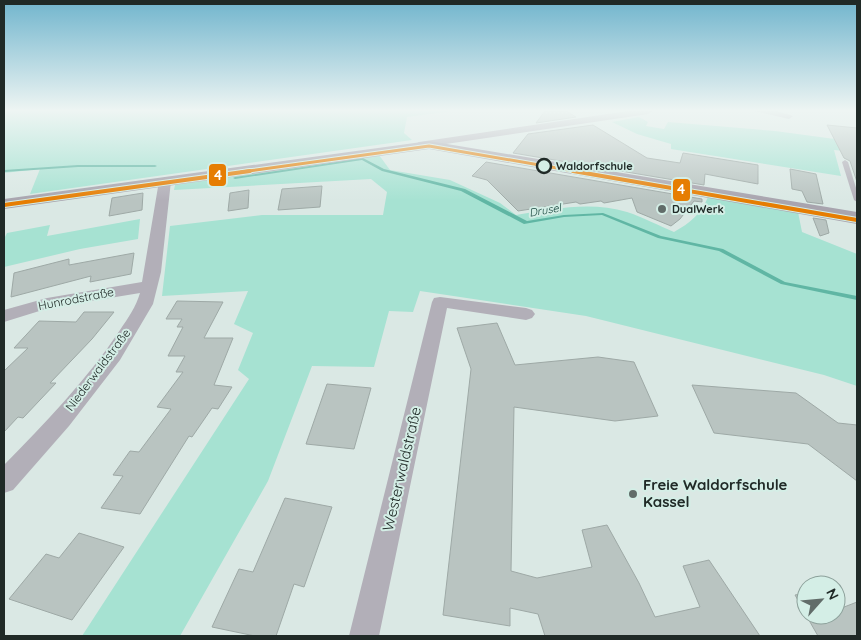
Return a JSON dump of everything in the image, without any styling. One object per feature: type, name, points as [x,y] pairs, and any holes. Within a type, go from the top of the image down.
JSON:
[{"type":"street","points":[[4,204],[447,141]]},
{"type":"street","points":[[419,145],[457,148],[857,218]]},
{"type":"street","name":"Niederwaldstraße","points":[[4,482],[61,420],[113,355],[145,304],[160,228],[165,181]]},
{"type":"street","name":"Hunrodstraße","points":[[4,316],[47,303],[150,286]]},
{"type":"street","name":"Westerwaldstraße","points":[[364,636],[440,302],[526,314]]},
{"type":"lane","points":[[845,162],[857,200]]},
{"type":"green space","points":[[4,141],[406,141],[30,194],[40,169],[4,173]]},
{"type":"green space","points":[[660,141],[849,141],[857,142],[857,152],[834,150],[841,176],[671,149],[671,144]]},
{"type":"green space","points":[[379,155],[390,170],[450,180],[500,203],[516,215],[572,207],[600,207],[639,216],[674,232],[694,218],[708,197],[798,212],[802,232],[857,254],[857,386],[824,375],[586,316],[420,291],[413,312],[389,311],[374,367],[312,366],[268,481],[180,636],[82,636],[249,379],[238,370],[253,333],[234,324],[248,291],[162,296],[170,226],[262,215],[383,215],[387,192],[371,179],[174,190],[175,185]]},
{"type":"green space","points":[[140,219],[138,239],[80,249],[4,267],[4,239],[7,233],[50,225],[47,236]]},
{"type":"building","points":[[523,141],[619,141],[647,158],[680,163],[683,153],[758,165],[758,184],[705,174],[704,185],[513,153]]},
{"type":"building","points":[[835,141],[857,141],[857,182],[850,161],[844,158]]},
{"type":"building","points":[[486,162],[702,199],[702,202],[694,201],[680,219],[671,226],[637,212],[632,198],[604,203],[601,201],[580,204],[576,202],[518,211],[487,180],[472,176]]},
{"type":"building","points":[[790,169],[816,174],[823,204],[807,202],[802,191],[792,189]]},
{"type":"building","points":[[322,186],[320,207],[278,210],[282,189]]},
{"type":"building","points":[[249,190],[248,208],[228,211],[230,193]]},
{"type":"building","points":[[143,193],[142,210],[109,216],[112,198]]},
{"type":"building","points":[[813,218],[826,220],[829,233],[820,236]]},
{"type":"building","points":[[134,253],[131,274],[90,282],[91,276],[11,297],[14,273],[69,259],[69,265]]},
{"type":"building","points":[[177,301],[223,302],[204,338],[233,338],[214,385],[232,387],[218,409],[212,408],[192,437],[189,436],[140,514],[101,508],[123,476],[113,475],[130,451],[139,452],[171,409],[157,407],[183,372],[176,372],[185,356],[168,356],[183,327],[177,327],[182,319],[166,319]]},
{"type":"building","points":[[84,312],[114,312],[92,339],[50,383],[56,383],[23,418],[18,417],[4,432],[4,371],[28,348],[14,348],[39,321],[76,322]]},
{"type":"building","points":[[497,323],[515,365],[598,357],[634,362],[658,416],[615,421],[514,407],[511,571],[537,578],[592,567],[582,530],[607,525],[639,583],[655,617],[700,607],[683,566],[709,560],[760,636],[545,636],[538,614],[510,608],[510,626],[443,615],[471,369],[457,328]]},
{"type":"building","points":[[327,384],[371,388],[354,449],[306,444]]},
{"type":"building","points":[[692,385],[796,393],[838,423],[857,425],[857,481],[808,444],[714,433]]},
{"type":"building","points":[[285,498],[332,507],[304,587],[294,584],[276,636],[255,636],[212,627],[239,569],[253,572]]},
{"type":"building","points":[[79,533],[124,547],[72,620],[9,599],[46,554],[59,558]]},
{"type":"building","points":[[857,602],[857,636],[818,636],[812,625],[846,625],[846,606]]},
{"type":"waterway","name":"Drusel","points":[[235,178],[363,159],[383,170],[463,190],[526,223],[564,216],[603,214],[660,237],[721,250],[783,283],[857,298]]},
{"type":"waterway","name":"Drusel","points":[[4,171],[78,166],[155,166]]},
{"type":"transit line","name":"4","points":[[4,205],[429,146],[857,220]]},
{"type":"place","name":"Waldorfschule","points":[[544,166]]},
{"type":"place","name":"DualWerk","points":[[662,209]]},
{"type":"place","name":"Freie Waldorfschule Kassel","points":[[633,494]]}]
